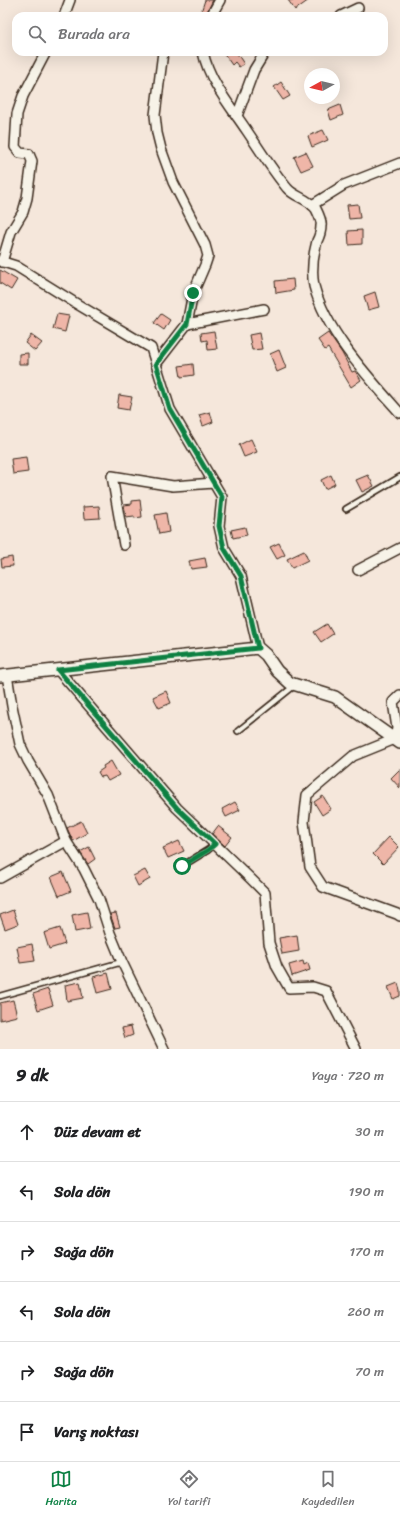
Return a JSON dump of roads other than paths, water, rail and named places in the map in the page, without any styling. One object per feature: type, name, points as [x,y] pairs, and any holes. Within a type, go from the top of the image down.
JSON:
[{"type":"street","points":[[66,12],[70,0]]},
{"type":"street","points":[[213,12],[220,0]]},
{"type":"street","points":[[350,12],[358,8]]},
{"type":"street","points":[[44,56],[23,96],[17,114],[15,147],[20,153],[29,154],[32,161],[28,198],[23,212],[11,232],[1,261],[16,266],[151,348],[170,409],[222,497],[219,526],[224,548],[241,576],[258,648],[266,655],[277,671],[290,683],[335,697],[397,741]]},
{"type":"street","points":[[156,364],[187,324],[193,293],[208,256],[205,245],[173,182],[157,133],[155,115],[162,56]]},
{"type":"street","points":[[204,56],[213,78],[237,116],[288,190],[308,201],[316,210],[322,226],[314,254],[314,286],[331,326],[342,343],[374,384],[400,413]]},
{"type":"street","points":[[237,116],[254,70],[263,56]]},
{"type":"street","points":[[312,205],[344,185],[400,163]]},
{"type":"street","points":[[187,324],[264,309]]},
{"type":"street","points":[[124,545],[112,476],[173,486],[214,483]]},
{"type":"street","points":[[358,570],[400,548]]},
{"type":"street","points":[[164,1049],[122,962],[110,933],[99,899],[84,870],[66,841],[48,795],[20,744],[4,675],[258,648]]},
{"type":"street","points":[[58,670],[172,802],[265,894],[270,943],[277,967],[289,988],[313,987],[326,992],[356,1049]]},
{"type":"street","points":[[397,741],[397,728],[393,702],[400,695]]},
{"type":"street","points":[[397,741],[353,756],[307,795],[304,822],[310,867],[324,886],[399,914]]},
{"type":"street","points":[[0,878],[66,841]]},
{"type":"lane","points":[[346,509],[400,477]]},
{"type":"lane","points":[[238,731],[296,684]]},
{"type":"lane","points":[[182,866],[215,844]]},
{"type":"lane","points":[[0,996],[122,962]]}]
